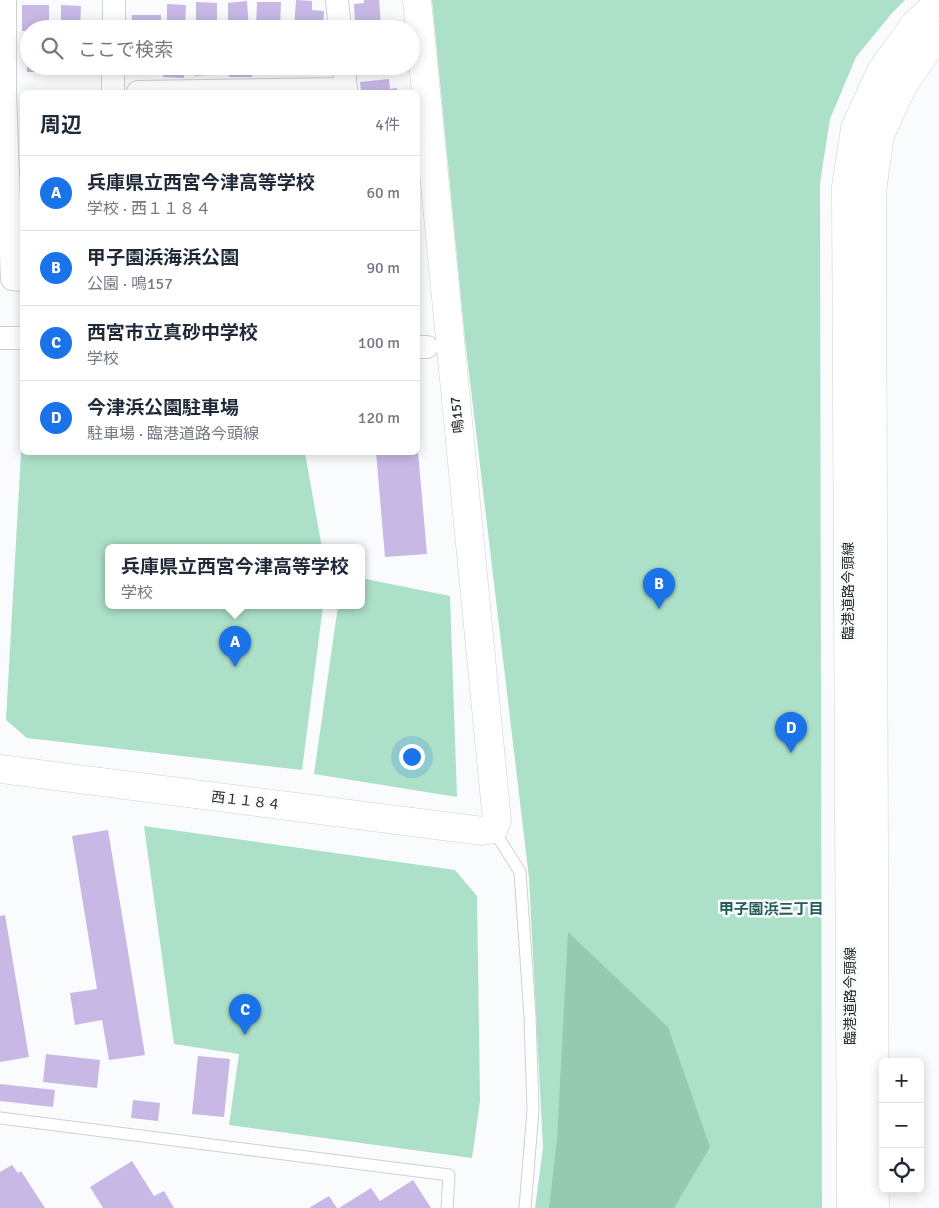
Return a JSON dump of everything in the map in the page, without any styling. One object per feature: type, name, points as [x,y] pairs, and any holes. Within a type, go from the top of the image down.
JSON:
[{"type":"street","points":[[6,0],[12,280],[20,280]]},
{"type":"street","points":[[114,0],[114,20]]},
{"type":"street","points":[[337,0],[339,20]]},
{"type":"street","name":"鳴157","points":[[417,0],[419,20]]},
{"type":"street","name":"臨港道路今頭線","points":[[851,1208],[846,187],[855,128],[882,71],[914,24],[939,2]]},
{"type":"street","name":"鳴157","points":[[420,31],[497,821],[493,829]]},
{"type":"street","name":"臨港道路今頭線","points":[[875,1208],[872,191],[880,135],[903,84],[939,36]]},
{"type":"street","points":[[113,75],[113,90]]},
{"type":"street","points":[[345,75],[346,90]]},
{"type":"street","points":[[0,338],[20,338]]},
{"type":"street","name":"西１１８４","points":[[0,769],[482,831],[493,829]]},
{"type":"lane","points":[[493,829],[520,872],[530,1016],[533,1110],[525,1208]]},
{"type":"lane","points":[[0,1118],[449,1175],[447,1208]]},
{"type":"green space","points":[[432,0],[905,0],[856,57],[830,119],[820,183],[822,1208],[535,1208],[543,1148],[529,878],[465,339]]},
{"type":"green space","points":[[21,455],[305,455],[321,544],[105,544],[105,609],[323,609],[302,770],[27,738],[6,720]]},
{"type":"green space","points":[[365,579],[450,596],[457,797],[314,774],[338,609],[365,609]]},
{"type":"green space","points":[[144,826],[455,870],[477,896],[480,1101],[472,1158],[229,1125],[239,1054],[174,1044]]},
{"type":"green space","points":[[568,932],[668,1027],[710,1147],[674,1208],[549,1208],[557,1140]]},
{"type":"building","points":[[296,0],[312,1],[312,10],[324,11],[324,20],[295,20]]},
{"type":"building","points":[[364,0],[379,0],[381,20],[355,20],[354,4],[364,3]]},
{"type":"building","points":[[247,1],[248,20],[228,20],[228,3]]},
{"type":"building","points":[[196,2],[217,3],[217,20],[196,20]]},
{"type":"building","points":[[257,2],[281,2],[280,20],[256,20]]},
{"type":"building","points":[[167,4],[186,5],[185,20],[167,20]]},
{"type":"building","points":[[22,5],[49,5],[49,20],[22,20]]},
{"type":"building","points":[[61,5],[81,6],[80,20],[61,20]]},
{"type":"building","points":[[132,15],[161,15],[161,20],[132,20]]},
{"type":"building","points":[[163,75],[184,75],[184,78],[163,77]]},
{"type":"building","points":[[229,75],[252,75],[252,77],[229,77]]},
{"type":"building","points":[[389,79],[390,89],[397,88],[397,90],[361,90],[360,82]]},
{"type":"building","points":[[376,455],[418,455],[427,554],[385,557]]},
{"type":"building","points":[[108,830],[145,1055],[109,1060],[102,1020],[75,1025],[70,993],[97,989],[72,836]]},
{"type":"building","points":[[5,915],[29,1057],[0,1062],[0,916]]},
{"type":"building","points":[[46,1054],[100,1060],[97,1088],[43,1082]]},
{"type":"building","points":[[198,1056],[230,1059],[224,1117],[192,1114]]},
{"type":"building","points":[[0,1084],[55,1090],[53,1107],[0,1101]]},
{"type":"building","points":[[133,1100],[160,1103],[158,1121],[131,1118]]},
{"type":"building","points":[[132,1161],[154,1196],[164,1191],[174,1208],[103,1208],[90,1187]]},
{"type":"building","points":[[12,1165],[18,1173],[21,1171],[45,1208],[0,1208],[0,1172]]},
{"type":"building","points":[[413,1180],[431,1208],[339,1208],[371,1188],[380,1201]]},
{"type":"building","points":[[329,1196],[337,1208],[309,1208]]},
{"type":"place","name":"甲子園浜海浜公園","points":[[659,609]]},
{"type":"place","name":"兵庫県立西宮今津高等学校","points":[[235,667]]},
{"type":"place","name":"今津浜公園駐車場","points":[[791,753]]},
{"type":"place","name":"西宮市立真砂中学校","points":[[245,1035]]},
{"type":"district","name":"甲子園浜三丁目","points":[[771,909]]}]
